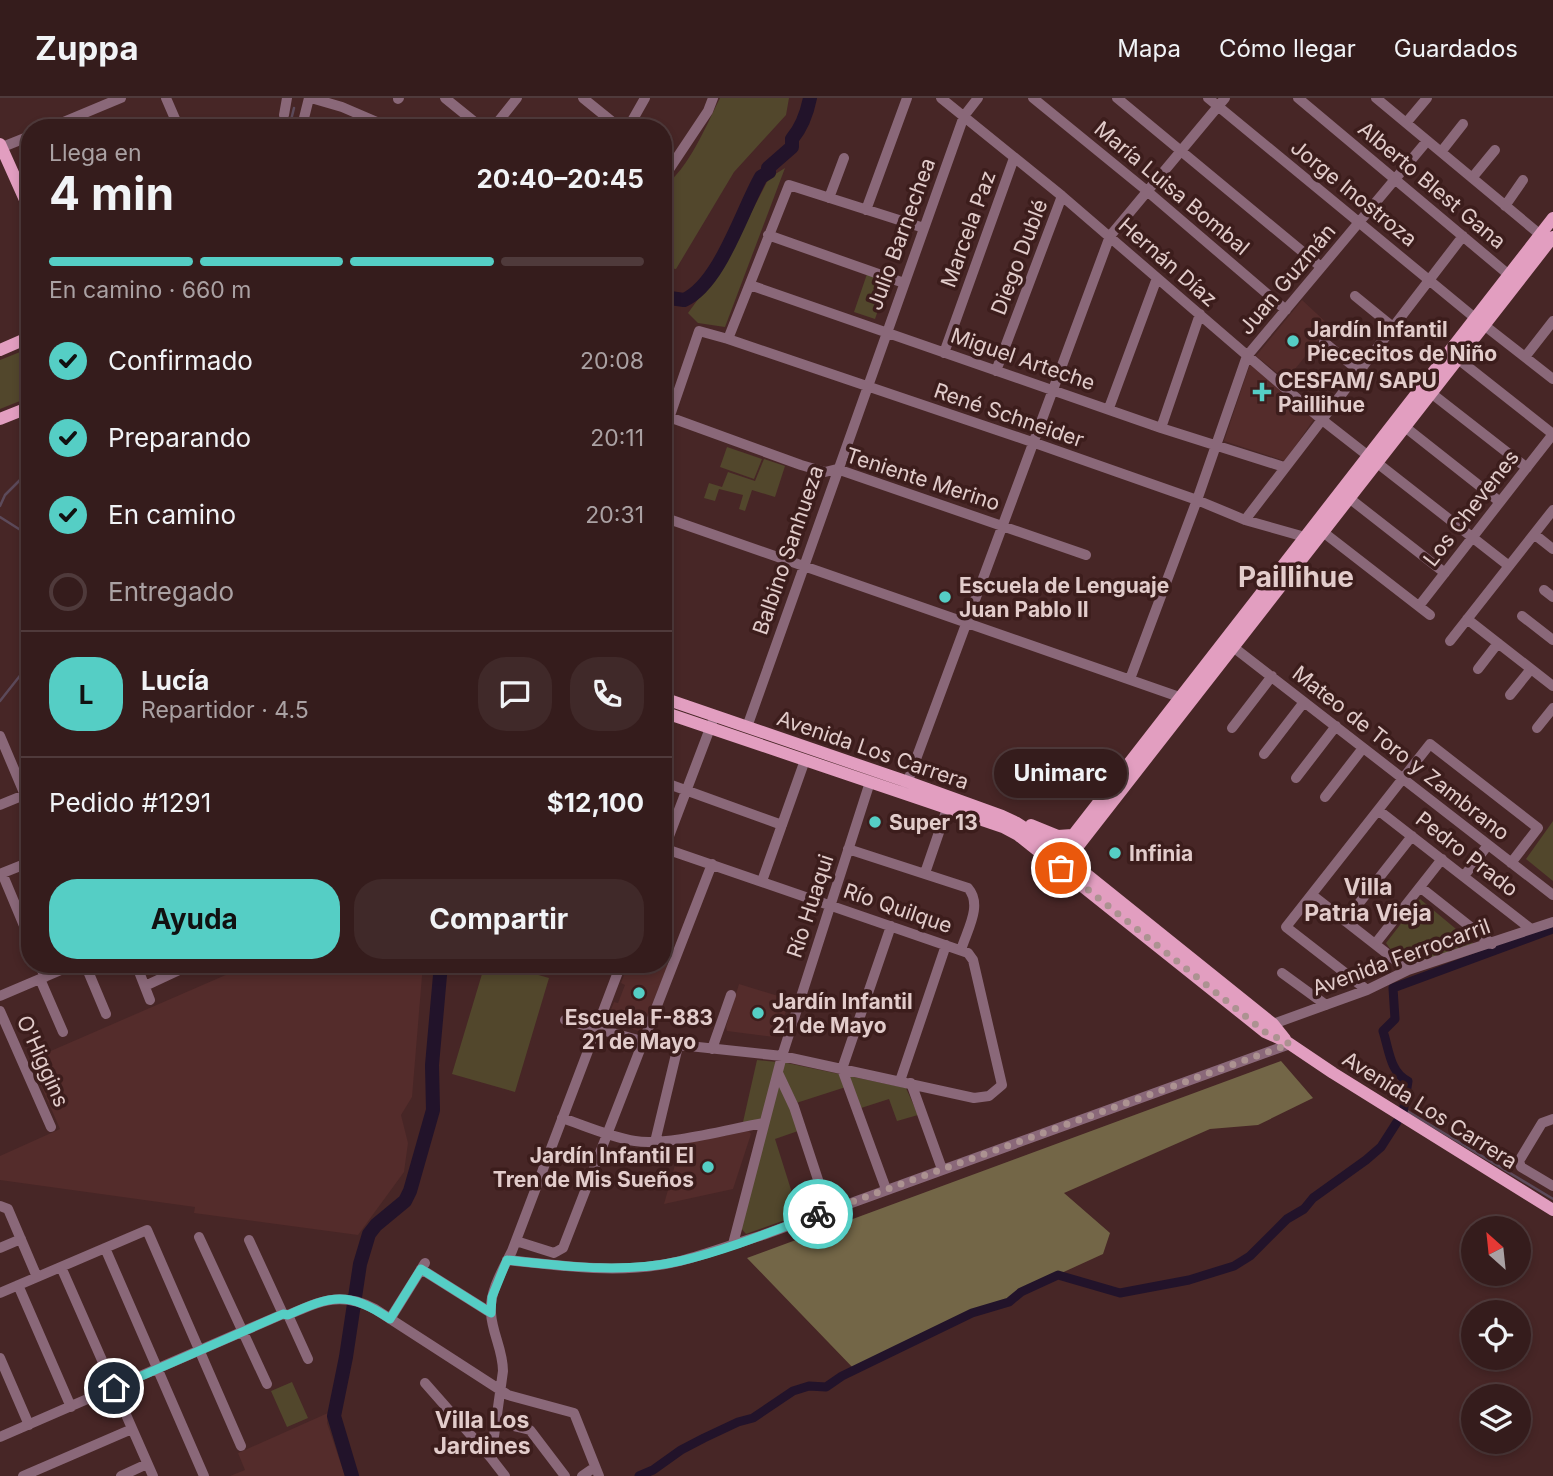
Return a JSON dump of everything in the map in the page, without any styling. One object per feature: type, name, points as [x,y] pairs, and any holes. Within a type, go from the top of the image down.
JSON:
[{"type":"main road","points":[[0,147],[21,192]]},
{"type":"main road","points":[[1060,860],[1229,643],[1306,537],[1373,459],[1547,238],[1553,218]]},
{"type":"main road","points":[[1229,643],[1323,532],[1349,498],[1373,459],[1405,427],[1458,359],[1509,275],[1547,238]]},
{"type":"main road","points":[[0,350],[21,341]]},
{"type":"main road","points":[[0,419],[21,411]]},
{"type":"main road","points":[[1060,860],[1073,835],[1186,699]]},
{"type":"main road","name":"Avenida Los Carrera","points":[[672,702],[805,760],[870,782],[905,788],[947,809],[1006,829],[1060,860]]},
{"type":"main road","name":"Avenida Los Carrera","points":[[672,714],[747,727],[905,788],[1002,816],[1031,831],[1060,860],[1289,1043],[1553,1210]]},
{"type":"main road","points":[[1002,816],[1009,816],[1058,836],[1073,835]]},
{"type":"street","points":[[71,119],[121,98]]},
{"type":"street","points":[[166,98],[175,119]]},
{"type":"street","points":[[284,115],[287,98]]},
{"type":"street","points":[[304,119],[310,98],[370,119]]},
{"type":"street","points":[[445,98],[471,119]]},
{"type":"street","points":[[500,119],[517,98]]},
{"type":"street","points":[[583,98],[609,119]]},
{"type":"street","points":[[633,119],[645,98]]},
{"type":"street","points":[[672,160],[708,111],[713,98]]},
{"type":"street","points":[[866,210],[907,98]]},
{"type":"street","name":"Hernán Díaz","points":[[941,98],[1110,236],[1321,419],[1509,566]]},
{"type":"street","name":"Julio Barnechea","points":[[867,386],[964,116],[978,98]]},
{"type":"street","name":"María Luisa Bombal","points":[[1033,98],[1286,310]]},
{"type":"street","points":[[1117,98],[1321,267]]},
{"type":"street","name":"Jorge Inostroza","points":[[1208,98],[1221,102],[1359,223],[1553,379]]},
{"type":"street","name":"Alberto Blest Gana","points":[[1298,98],[1509,275]]},
{"type":"street","points":[[1376,98],[1547,238]]},
{"type":"street","points":[[1406,123],[1427,98]]},
{"type":"street","points":[[905,788],[1110,236],[1221,102]]},
{"type":"street","points":[[1441,152],[1463,124]]},
{"type":"street","points":[[0,147],[21,139]]},
{"type":"street","name":"Juan Guzmán","points":[[1130,679],[1247,356],[1427,141]]},
{"type":"street","points":[[1472,178],[1495,150]]},
{"type":"street","points":[[829,198],[844,158]]},
{"type":"street","name":"Marcela Paz","points":[[944,353],[1014,158]]},
{"type":"street","points":[[1505,205],[1523,180]]},
{"type":"street","points":[[728,339],[789,185],[924,228]]},
{"type":"street","name":"Diego Dublé","points":[[996,370],[1062,196]]},
{"type":"street","points":[[768,235],[904,283]]},
{"type":"street","points":[[1245,520],[1463,236]]},
{"type":"street","points":[[1109,408],[1157,278]]},
{"type":"street","name":"Miguel Arteche","points":[[750,285],[1161,428],[1284,467]]},
{"type":"street","points":[[1354,296],[1393,327]]},
{"type":"street","points":[[1161,428],[1200,314]]},
{"type":"street","points":[[1525,357],[1553,321]]},
{"type":"street","name":"René Schneider","points":[[672,408],[699,331],[1032,442],[1197,500],[1245,520],[1306,537]]},
{"type":"street","points":[[1324,342],[1359,371]]},
{"type":"street","points":[[1458,359],[1553,434]]},
{"type":"street","name":"Balbino Sanhueza","points":[[747,727],[867,386]]},
{"type":"street","points":[[1431,393],[1527,468]]},
{"type":"street","name":"Teniente Merino","points":[[672,418],[801,466],[825,472],[837,469],[1086,555]]},
{"type":"street","points":[[1405,427],[1500,502]]},
{"type":"street","name":"Los Chevenes","points":[[1419,606],[1553,434]]},
{"type":"street","points":[[1349,498],[1445,573]]},
{"type":"street","points":[[1450,641],[1553,510]]},
{"type":"street","points":[[672,520],[1186,699]]},
{"type":"street","points":[[1306,537],[1323,532],[1430,615]]},
{"type":"street","points":[[1534,534],[1553,549]]},
{"type":"street","points":[[1544,590],[1553,597]]},
{"type":"street","points":[[1522,616],[1553,640]]},
{"type":"street","points":[[1467,620],[1553,686]]},
{"type":"street","name":"Mateo de Toro y Zambrano","points":[[1229,643],[1552,894]]},
{"type":"street","points":[[1478,669],[1498,643]]},
{"type":"street","points":[[1510,695],[1531,669]]},
{"type":"street","points":[[1231,728],[1272,676]]},
{"type":"street","points":[[1264,754],[1304,702]]},
{"type":"street","points":[[1537,728],[1553,708]]},
{"type":"street","points":[[672,828],[713,722]]},
{"type":"street","points":[[1296,778],[1336,726]]},
{"type":"street","points":[[0,736],[21,780]]},
{"type":"street","points":[[1367,990],[1286,927],[1430,744],[1538,828],[1511,863]]},
{"type":"street","points":[[1325,797],[1363,748]]},
{"type":"street","points":[[762,881],[805,760]]},
{"type":"street","name":"Río Huaqui","points":[[733,1244],[782,1056],[870,782]]},
{"type":"street","points":[[672,785],[782,825]]},
{"type":"street","points":[[0,805],[5,800]]},
{"type":"street","points":[[925,873],[947,809]]},
{"type":"street","name":"Pedro Prado","points":[[1378,810],[1531,929]]},
{"type":"street","points":[[1345,921],[1412,836]]},
{"type":"street","points":[[1464,876],[1488,845]]},
{"type":"street","points":[[565,1020],[642,1041],[782,1056],[974,1098],[989,1096],[1002,1085],[1001,1078],[973,960],[968,953],[961,950],[976,904],[974,895],[968,888],[848,849]]},
{"type":"street","name":"Río Quilque","points":[[672,852],[961,950]]},
{"type":"street","points":[[1375,944],[1442,859]]},
{"type":"street","points":[[672,965],[712,864]]},
{"type":"street","points":[[21,866],[1,874],[21,920]]},
{"type":"street","points":[[1420,887],[1492,944]]},
{"type":"street","points":[[1312,895],[1408,970]]},
{"type":"street","name":"Avenida Ferrocarril","points":[[1269,1028],[1367,990],[1408,970],[1553,922]]},
{"type":"street","points":[[886,1189],[842,1069],[891,926]]},
{"type":"street","points":[[942,1169],[906,1082],[946,945]]},
{"type":"street","points":[[41,973],[63,1032]]},
{"type":"street","points":[[0,996],[54,973]]},
{"type":"street","points":[[89,973],[106,1014]]},
{"type":"street","points":[[139,973],[150,1000]]},
{"type":"street","points":[[145,986],[173,973]]},
{"type":"street","points":[[491,1458],[503,1371],[503,1358],[491,1313],[492,1297],[618,973]]},
{"type":"street","points":[[512,1251],[554,1253],[562,1248],[669,973]]},
{"type":"street","points":[[1282,973],[1326,1005]]},
{"type":"street","points":[[712,1049],[731,995]]},
{"type":"street","name":"O'Higgins","points":[[0,1011],[51,1127]]},
{"type":"street","points":[[512,1251],[588,1268],[644,1266],[679,1261],[733,1244],[1289,1043]]},
{"type":"street","points":[[656,1142],[678,1046]]},
{"type":"street","points":[[778,1073],[794,1107],[828,1210]]},
{"type":"street","points":[[562,1118],[607,1134],[635,1141],[656,1142],[764,1123]]},
{"type":"street","points":[[1552,1121],[1542,1123],[1520,1156],[1521,1167],[1553,1186]]},
{"type":"street","points":[[2,1206],[8,1209],[37,1277]]},
{"type":"street","points":[[0,1293],[147,1230],[241,1446]]},
{"type":"street","points":[[199,1237],[267,1384]]},
{"type":"street","points":[[0,1248],[21,1239]]},
{"type":"street","points":[[249,1240],[308,1359]]},
{"type":"street","points":[[105,1248],[204,1476]]},
{"type":"street","points":[[390,1319],[423,1266],[491,1313]]},
{"type":"street","points":[[61,1267],[153,1476]]},
{"type":"street","points":[[18,1285],[71,1406]]},
{"type":"street","points":[[0,1437],[286,1314],[330,1298],[345,1299],[362,1303],[390,1319],[516,1398],[574,1413],[597,1471],[582,1476]]},
{"type":"street","points":[[0,1358],[29,1425]]},
{"type":"street","points":[[425,1384],[505,1476]]},
{"type":"street","points":[[498,1422],[530,1430],[565,1476]]},
{"type":"street","points":[[23,1476],[132,1429]]},
{"type":"street","points":[[121,1476],[147,1464]]},
{"type":"shaded area","points":[[720,98],[789,98],[786,115],[734,172],[676,269],[672,268],[672,180],[689,158]]},
{"type":"shaded area","points":[[785,168],[725,327],[698,323],[688,313],[726,261],[769,178]]},
{"type":"shaded area","points":[[867,274],[888,281],[875,319],[854,312]]},
{"type":"shaded area","name":"Jardín Infantil Piececitos de Niño","points":[[1302,300],[1330,326],[1286,380],[1256,356]]},
{"type":"shaded area","points":[[21,352],[21,401],[0,409],[0,360]]},
{"type":"shaded area","name":"CESFAM/ SAPU Paillihue","points":[[1250,364],[1314,419],[1285,461],[1224,441]]},
{"type":"shaded area","points":[[727,447],[762,459],[754,479],[720,467]]},
{"type":"shaded area","points":[[764,459],[785,466],[775,497],[752,490],[745,511],[739,509],[743,495],[719,489],[715,501],[704,498],[709,483],[722,487],[728,472],[755,481]]},
{"type":"shaded area","points":[[1553,821],[1553,881],[1526,859]]},
{"type":"shaded area","points":[[1420,899],[1474,944],[1405,970],[1386,943]]},
{"type":"shaded area","points":[[230,973],[422,973],[412,1097],[401,1115],[408,1143],[404,1172],[358,1235],[194,1213],[195,1207],[0,1180],[0,1156],[60,1129],[30,1060]]},
{"type":"shaded area","points":[[482,973],[532,973],[549,978],[515,1092],[452,1074]]},
{"type":"shaded area","name":"Escuela F-883 21 de Mayo","points":[[625,973],[665,973],[641,1032],[609,1021],[614,1002],[618,1003],[625,985],[621,983]]},
{"type":"shaded area","name":"Jardín Infantil 21 de Mayo","points":[[739,984],[791,1000],[775,1037],[727,1031]]},
{"type":"shaded area","points":[[757,1060],[787,1063],[906,1088],[918,1115],[897,1121],[889,1099],[861,1108],[852,1085],[790,1105],[798,1131],[775,1139],[799,1215],[746,1234],[740,1227],[769,1119],[743,1122]]},
{"type":"shaded area","points":[[1281,1061],[1313,1098],[1258,1125],[1210,1129],[1064,1193],[1110,1233],[1103,1254],[1021,1292],[1009,1302],[972,1313],[856,1371],[747,1258]]},
{"type":"shaded area","name":"Jardín Infantil El Tren de Mis Sueños","points":[[749,1131],[751,1134],[733,1189],[664,1204],[681,1144]]},
{"type":"shaded area","points":[[292,1382],[308,1418],[287,1427],[271,1391]]},
{"type":"shaded area","points":[[328,1413],[327,1423],[345,1476],[230,1476],[245,1470],[238,1453]]},
{"type":"waterway","points":[[672,298],[684,300],[709,279],[729,245],[761,177],[792,147],[792,139],[804,120],[810,98]]},
{"type":"waterway","points":[[291,119],[294,108]]},
{"type":"waterway","points":[[0,506],[5,495],[21,479]]},
{"type":"waterway","points":[[0,517],[21,530]]},
{"type":"waterway","points":[[0,701],[21,674]]},
{"type":"waterway","points":[[1403,1113],[1408,1081],[1397,1072],[1383,1031],[1395,1019],[1393,988],[1553,929]]},
{"type":"waterway","points":[[352,1476],[334,1416],[360,1264],[369,1234],[405,1201],[410,1191],[433,1110],[432,1065],[440,973]]},
{"type":"waterway","points":[[1404,1109],[1553,1199]]},
{"type":"waterway","points":[[639,1476],[704,1438],[753,1418],[793,1391],[809,1386],[826,1387],[842,1376],[972,1313],[1009,1302],[1021,1292],[1058,1275],[1120,1293],[1189,1280],[1234,1266],[1250,1256],[1287,1219],[1304,1209],[1313,1198],[1381,1147],[1397,1122]]},
{"type":"way so far","points":[[818,1214],[1290,1044],[1265,1032],[1061,868]]},
{"type":"place","name":"Jardín Infantil Piececitos de Niño","points":[[1293,341]]},
{"type":"place","name":"CESFAM/ SAPU Paillihue","points":[[1262,392]]},
{"type":"place","name":"Escuela de Lenguaje Juan Pablo II","points":[[945,597]]},
{"type":"place","name":"Super 13","points":[[875,822]]},
{"type":"place","name":"Infinia","points":[[1115,853]]},
{"type":"place","name":"Unimarc","points":[[1061,868]]},
{"type":"place","name":"Escuela F-883 21 de Mayo","points":[[639,993]]},
{"type":"place","name":"Jardín Infantil 21 de Mayo","points":[[758,1013]]},
{"type":"place","name":"Jardín Infantil El Tren de Mis Sueños","points":[[708,1167]]},
{"type":"district","name":"Paillihue","points":[[1296,577]]},
{"type":"district","name":"Villa Patria Vieja","points":[[1368,900]]},
{"type":"district","name":"Villa Los Jardines","points":[[482,1433]]},
{"type":"route","points":[[114,1388],[283,1314],[288,1315],[330,1298],[362,1303],[390,1319],[421,1269],[491,1313],[492,1297],[507,1260],[588,1268],[644,1266],[679,1261],[763,1235],[818,1214]]}]
